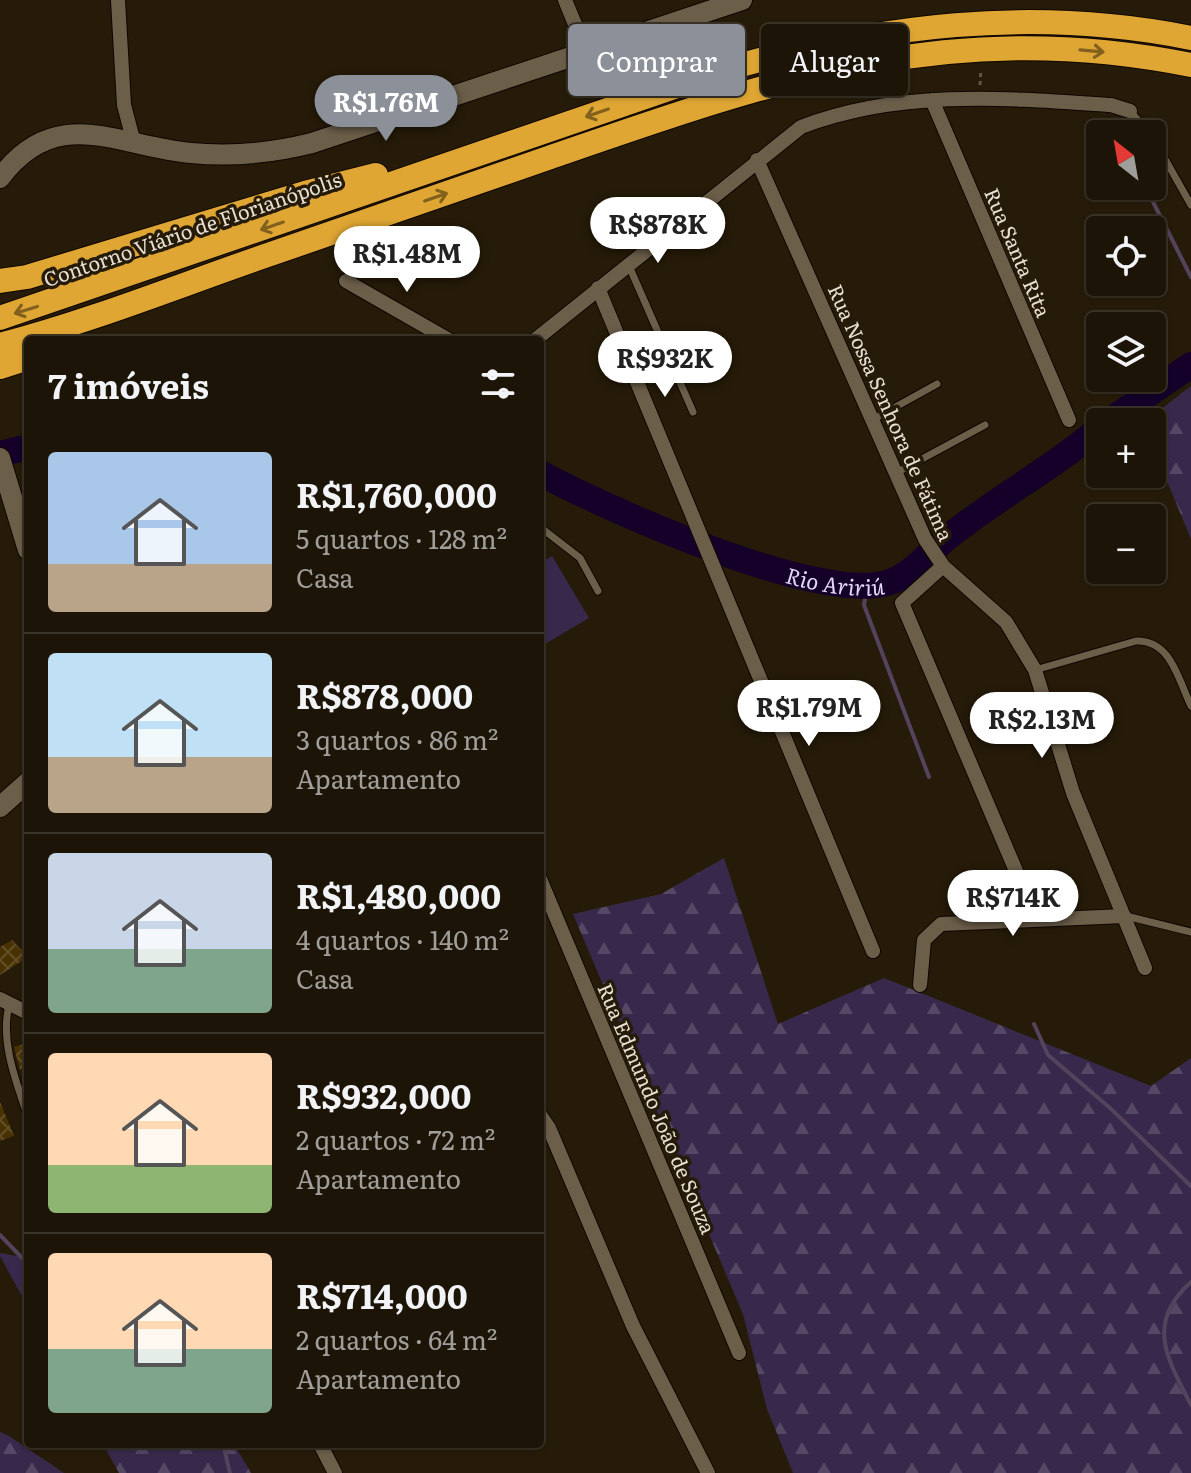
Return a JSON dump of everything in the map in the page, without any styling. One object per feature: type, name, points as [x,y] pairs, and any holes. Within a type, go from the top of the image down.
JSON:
[{"type":"highway","name":"Contorno Viário de Florianópolis","points":[[0,318],[724,70],[861,35],[937,24],[1014,21],[1104,25],[1191,38]]},
{"type":"highway","points":[[27,336],[664,118],[826,70],[903,55],[1014,47],[1089,50],[1191,65]]},
{"type":"highway","points":[[0,281],[27,277],[305,193],[369,177],[453,163]]},
{"type":"highway","points":[[76,336],[203,277]]},
{"type":"highway","points":[[0,345],[24,337]]},
{"type":"main road","points":[[668,24],[737,1]]},
{"type":"main road","points":[[0,178],[25,153],[64,136],[107,134],[134,143],[215,155],[291,148],[568,57]]},
{"type":"main road","points":[[0,458],[24,537]]},
{"type":"main road","points":[[0,807],[24,788]]},
{"type":"street","points":[[118,0],[124,105],[134,143]]},
{"type":"street","points":[[565,0],[575,24]]},
{"type":"street","points":[[540,336],[757,160],[801,127],[818,120],[932,100],[979,97],[1111,105],[1130,111]]},
{"type":"street","name":"Rua Santa Rita","points":[[932,100],[1069,420]]},
{"type":"street","name":"Rua Nossa Senhora de Fátima","points":[[757,160],[925,539],[940,562],[1006,622],[1035,670],[1064,768],[1145,968]]},
{"type":"street","points":[[346,281],[442,336]]},
{"type":"street","points":[[598,288],[873,951]]},
{"type":"street","points":[[940,562],[902,603],[1036,918]]},
{"type":"street","name":"Rua Edmundo João de Souza","points":[[544,889],[739,1353]]},
{"type":"street","points":[[920,985],[921,952],[926,934],[951,921],[1124,916]]},
{"type":"street","points":[[4,1002],[24,1011]]},
{"type":"street","points":[[544,1121],[633,1326],[708,1473]]},
{"type":"street","points":[[322,1448],[335,1473]]},
{"type":"lane","points":[[1130,111],[1138,120]]},
{"type":"lane","points":[[1166,161],[1191,205]]},
{"type":"lane","points":[[629,264],[693,412]]},
{"type":"lane","points":[[872,420],[937,384]]},
{"type":"lane","points":[[895,474],[985,425]]},
{"type":"lane","points":[[544,530],[580,558],[598,591]]},
{"type":"lane","points":[[1035,670],[1136,641],[1151,641],[1164,649],[1191,706]]},
{"type":"lane","points":[[1124,916],[1191,932]]},
{"type":"lane","points":[[4,1002],[8,1053],[24,1104]]},
{"type":"path","points":[[979,97],[981,65]]},
{"type":"green space","points":[[1191,386],[1191,539],[1166,479],[1166,408],[1163,408]]},
{"type":"green space","points":[[552,556],[589,618],[544,645],[544,561]]},
{"type":"green space","points":[[724,858],[778,1024],[884,978],[1151,1086],[1191,1058],[1191,1473],[793,1473],[767,1409],[743,1314],[573,914],[661,894]]},
{"type":"green space","points":[[0,1253],[24,1257],[24,1300]]},
{"type":"green space","points":[[0,1432],[64,1473],[0,1473]]},
{"type":"green space","points":[[105,1448],[236,1448],[251,1473],[119,1473]]},
{"type":"building","points":[[12,940],[24,953],[24,960],[0,975],[0,947]]},
{"type":"building","points":[[24,1044],[24,1068],[20,1070],[14,1047]]},
{"type":"building","points":[[0,1102],[14,1136],[0,1141]]},
{"type":"waterway","points":[[1152,200],[1191,277]]},
{"type":"waterway","name":"Rio Aririú","points":[[1128,408],[1191,365]]},
{"type":"waterway","name":"Rio Aririú","points":[[544,475],[714,550],[816,580],[858,586],[890,582],[906,574],[966,523],[1086,439]]},
{"type":"waterway","name":"Rio Aririú","points":[[0,454],[24,448]]},
{"type":"waterway","points":[[867,586],[864,605],[929,777]]},
{"type":"waterway","points":[[1034,1024],[1048,1055],[1110,1108],[1191,1186]]},
{"type":"waterway","points":[[0,1235],[24,1260]]},
{"type":"waterway","points":[[1191,1282],[1177,1297],[1164,1327],[1168,1356],[1191,1405]]},
{"type":"waterway","points":[[224,1448],[230,1473]]}]
